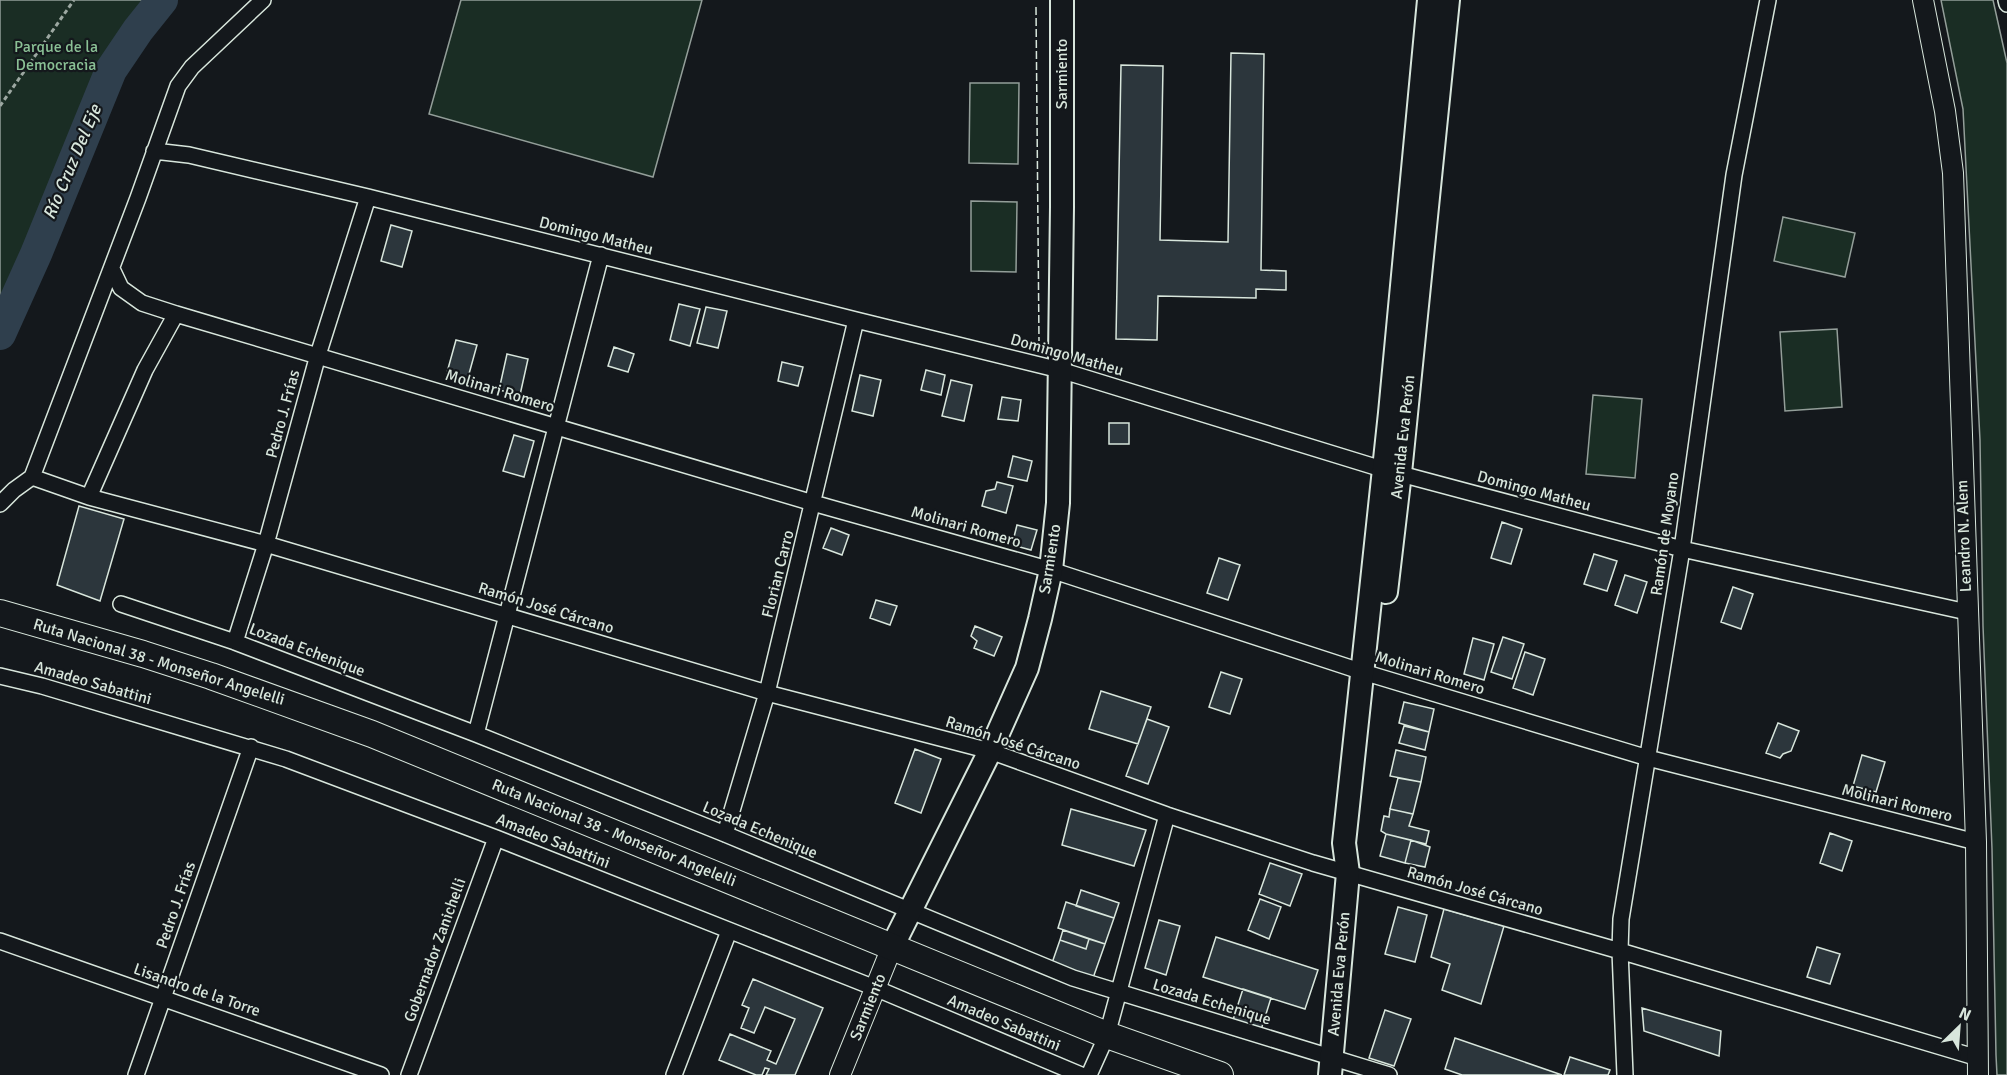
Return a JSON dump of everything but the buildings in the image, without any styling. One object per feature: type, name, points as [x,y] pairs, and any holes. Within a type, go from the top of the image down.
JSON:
[{"type":"highway","name":"Ruta Nacional 38 - Monseñor Angelelli","points":[[0,613],[212,676],[349,725],[1107,1035],[1220,1075]]},
{"type":"main road","name":"Sarmiento","points":[[892,947],[990,751],[1027,668],[1050,570],[1058,503],[1062,0]]},
{"type":"main road","name":"Avenida Eva Perón","points":[[1391,471],[1390,413],[1429,0]]},
{"type":"main road","name":"Avenida Eva Perón","points":[[1330,1066],[1348,873],[1344,843],[1369,674],[1448,0]]},
{"type":"street","points":[[0,504],[32,477],[112,269],[178,86],[192,66],[263,0]]},
{"type":"street","name":"Ramón de Moyano","points":[[1625,1075],[1620,951],[1621,919],[1682,549],[1734,175],[1768,0]]},
{"type":"street","name":"Leandro N. Alem","points":[[1923,0],[1945,111],[1953,173],[1976,842],[1978,1067]]},
{"type":"street","name":"Domingo Matheu","points":[[154,151],[189,155],[368,197],[1060,370],[1391,471],[1682,549],[1967,612]]},
{"type":"street","name":"Pedro J. Frías","points":[[235,642],[266,544],[318,355],[368,197]]},
{"type":"street","points":[[476,734],[601,255]]},
{"type":"street","name":"Molinari Romero","points":[[112,269],[121,288],[142,303],[176,314],[813,503],[1050,570],[1369,674],[1648,758],[1976,842]]},
{"type":"street","points":[[88,497],[145,370],[176,314]]},
{"type":"street","name":"Florian Carro","points":[[725,834],[767,693],[856,320]]},
{"type":"street","name":"Ramón José Cárcano","points":[[32,477],[88,497],[266,544],[767,693],[990,751],[1167,815],[1348,873],[1620,951],[1978,1067]]},
{"type":"street","name":"Lozada Echenique","points":[[121,604],[235,642],[476,734],[1073,978],[1330,1066],[1389,1075]]},
{"type":"street","name":"Amadeo Sabattini","points":[[0,676],[42,686],[286,759],[496,838],[875,988],[1081,1075]]},
{"type":"street","name":"Pedro J. Frías","points":[[136,1075],[251,747]]},
{"type":"street","points":[[1089,1075],[1107,1035],[1167,815]]},
{"type":"street","name":"Gobernador Zanichelli","points":[[409,1075],[496,838]]},
{"type":"street","points":[[674,1075],[729,931]]},
{"type":"street","name":"Lisandro de la Torre","points":[[0,941],[381,1075]]},
{"type":"street","name":"Sarmiento","points":[[840,1075],[892,947]]},
{"type":"path","points":[[0,106],[74,0]]},
{"type":"green space","name":"Parque de la Democracia","points":[[0,0],[162,0],[111,70],[36,254],[0,334]]},
{"type":"green space","points":[[461,0],[702,0],[653,177],[429,114]]},
{"type":"green space","points":[[1941,0],[1993,0],[2007,63],[2007,1075],[1997,1075],[1996,1055],[1992,849],[1983,626],[1980,440],[1963,109]]},
{"type":"green space","points":[[970,83],[1019,83],[1018,164],[969,163]]},
{"type":"green space","points":[[971,201],[1017,202],[1016,272],[971,271]]},
{"type":"green space","points":[[1783,217],[1855,233],[1845,277],[1774,261]]},
{"type":"green space","points":[[1837,329],[1842,407],[1785,411],[1780,332]]},
{"type":"green space","points":[[1593,395],[1642,399],[1635,478],[1586,474]]},
{"type":"waterway","name":"Río Cruz Del Eje","points":[[0,334],[36,254],[111,70],[162,0]]},
{"type":"fence","points":[[1036,7],[1039,341]]}]
